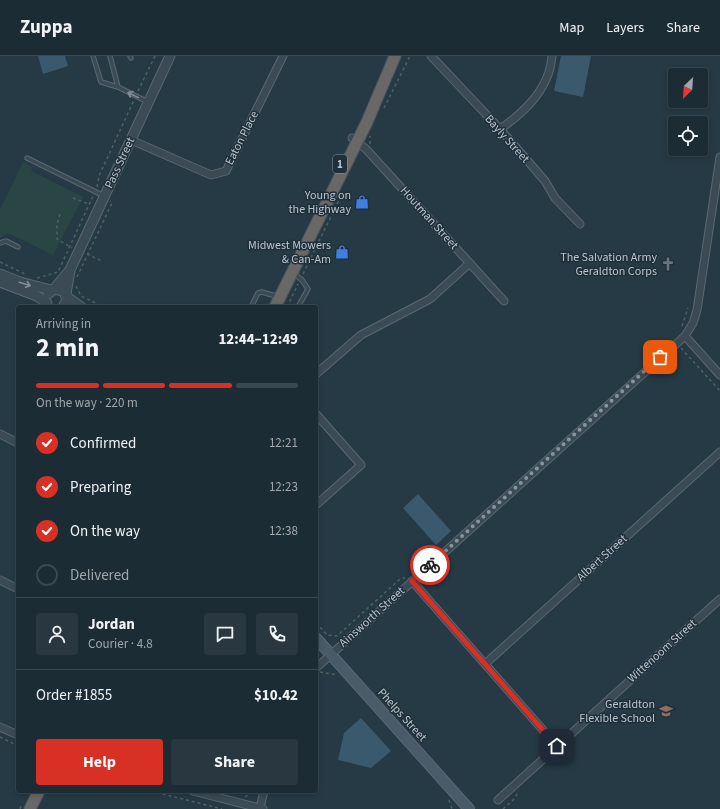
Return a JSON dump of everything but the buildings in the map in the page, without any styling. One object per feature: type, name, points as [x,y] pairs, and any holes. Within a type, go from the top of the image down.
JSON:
[{"type":"highway","name":"1","points":[[277,302],[297,274],[355,139],[388,56]]},
{"type":"highway","name":"1","points":[[355,139],[395,56]]},
{"type":"highway","points":[[30,809],[38,793]]},
{"type":"main road","name":"Phelps Street","points":[[318,640],[469,809]]},
{"type":"street","name":"Pass Street","points":[[52,290],[70,270],[106,199],[131,140],[170,56]]},
{"type":"street","name":"Eaton Place","points":[[131,140],[211,175],[226,171],[283,56]]},
{"type":"street","name":"Bayly Street","points":[[431,56],[500,129],[545,181],[555,198],[580,224]]},
{"type":"street","points":[[500,129],[516,118],[541,92],[552,56]]},
{"type":"street","name":"Houtman Street","points":[[355,139],[504,300]]},
{"type":"street","name":"Ainsworth Street","points":[[318,671],[330,655],[352,634],[685,336],[693,323],[697,310],[720,157]]},
{"type":"street","points":[[318,372],[361,335],[430,299],[470,263]]},
{"type":"street","name":"Pass Street","points":[[64,305],[70,270]]},
{"type":"street","points":[[0,274],[20,282],[52,290],[61,290],[78,305]]},
{"type":"street","points":[[0,282],[37,296],[48,305]]},
{"type":"street","points":[[48,305],[46,296],[52,290]]},
{"type":"street","points":[[685,336],[720,375]]},
{"type":"street","points":[[318,416],[361,465],[318,503]]},
{"type":"street","points":[[0,434],[16,442]]},
{"type":"street","name":"Albert Street","points":[[484,664],[720,452]]},
{"type":"street","points":[[0,580],[16,588]]},
{"type":"street","points":[[412,581],[557,746]]},
{"type":"street","name":"Wittenoom Street","points":[[498,800],[720,599]]},
{"type":"street","points":[[0,727],[16,735]]},
{"type":"street","points":[[201,793],[261,809],[264,793]]},
{"type":"lane","points":[[93,56],[101,82],[118,87],[149,102]]},
{"type":"lane","points":[[110,56],[118,87]]},
{"type":"lane","points":[[27,158],[106,199]]},
{"type":"lane","points":[[0,243],[6,241],[18,247]]},
{"type":"lane","points":[[297,274],[308,289],[299,305]]},
{"type":"lane","points":[[252,305],[258,293],[262,292],[277,302]]},
{"type":"path","points":[[138,92],[155,56]]},
{"type":"path","points":[[380,115],[410,56]]},
{"type":"path","points":[[36,278],[58,272],[95,192],[99,176],[133,103]]},
{"type":"path","points":[[370,136],[370,145]]},
{"type":"path","points":[[73,198],[89,204]]},
{"type":"path","points":[[297,274],[340,198]]},
{"type":"path","points":[[100,305],[81,296],[75,282],[112,202],[106,199]]},
{"type":"path","points":[[60,214],[57,224],[57,239],[75,249]]},
{"type":"path","points":[[83,253],[102,262]]},
{"type":"path","points":[[0,262],[30,276]]},
{"type":"path","points":[[288,305],[296,288]]},
{"type":"path","points":[[682,326],[688,308]]},
{"type":"path","points":[[682,348],[720,391]]},
{"type":"path","points":[[318,671],[337,676]]},
{"type":"path","points":[[0,737],[16,745]]},
{"type":"path","points":[[160,793],[222,809]]},
{"type":"path","points":[[244,799],[252,793]]},
{"type":"path","points":[[446,796],[452,809]]},
{"type":"green space","points":[[23,162],[33,167],[31,171],[83,197],[53,255],[8,233],[0,238],[0,210]]},
{"type":"water","points":[[38,56],[65,56],[68,66],[43,74]]},
{"type":"water","points":[[561,56],[591,56],[583,97],[554,91]]},
{"type":"water","points":[[418,494],[451,531],[436,545],[403,508]]},
{"type":"water","points":[[361,718],[391,751],[371,768],[338,760],[344,733]]},
{"type":"way so far","points":[[430,565],[660,357]]},
{"type":"place","name":"Young on the Highway","points":[[362,202]]},
{"type":"place","name":"Midwest Mowers & Can-Am","points":[[342,252]]},
{"type":"place","name":"The Salvation Army Geraldton Corps","points":[[668,264]]},
{"type":"place","name":"Geraldton Flexible School","points":[[666,711]]},
{"type":"route","points":[[430,565],[412,581],[557,746]]}]
